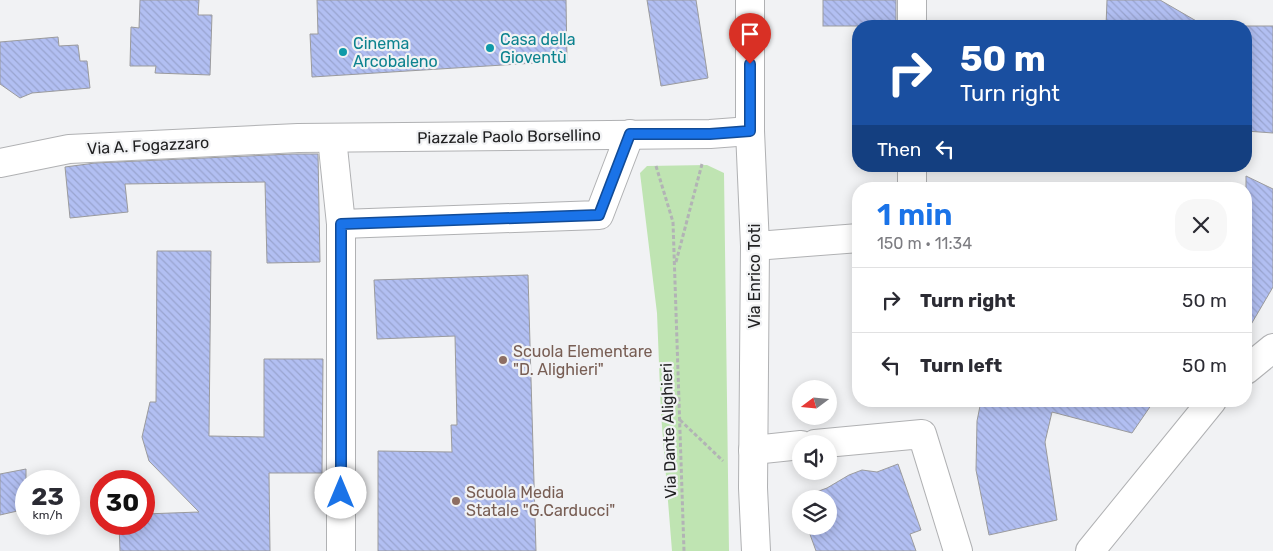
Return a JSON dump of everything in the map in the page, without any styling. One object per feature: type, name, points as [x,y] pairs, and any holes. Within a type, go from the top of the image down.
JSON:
[{"type":"street","name":"Via Enrico Toti","points":[[750,0],[750,131],[755,246],[753,488],[756,551]]},
{"type":"street","points":[[912,0],[912,20]]},
{"type":"street","name":"Piazzale Paolo Borsellino","points":[[298,138],[710,134],[750,131]]},
{"type":"street","points":[[341,224],[599,215],[638,134]]},
{"type":"street","name":"Via A. Fogazzaro","points":[[0,163],[68,149],[298,138]]},
{"type":"street","points":[[332,138],[341,224],[341,551]]},
{"type":"street","points":[[755,246],[852,239]]},
{"type":"street","points":[[1252,365],[1273,348]]},
{"type":"street","points":[[1090,551],[1207,407]]},
{"type":"street","points":[[837,442],[922,434],[958,551]]},
{"type":"street","points":[[753,450],[792,446]]},
{"type":"path","name":"Via Dante Alighieri","points":[[638,134],[673,222],[684,551]]},
{"type":"path","points":[[674,267],[710,134]]},
{"type":"path","points":[[680,420],[753,488]]},
{"type":"green space","points":[[707,165],[724,173],[729,551],[672,551],[661,414],[657,313],[640,173],[647,166]]},
{"type":"building","points":[[140,0],[199,0],[198,15],[212,15],[210,75],[155,73],[156,66],[130,66],[131,27],[139,28]]},
{"type":"building","points":[[317,0],[566,0],[567,61],[312,77],[310,34],[318,34]]},
{"type":"building","points":[[647,0],[696,0],[708,78],[661,86]]},
{"type":"building","points":[[823,0],[896,0],[896,20],[852,20],[852,26],[823,26]]},
{"type":"building","points":[[1107,0],[1160,0],[1195,20],[1106,20]]},
{"type":"building","points":[[1252,26],[1273,26],[1273,133],[1252,131]]},
{"type":"building","points":[[58,37],[59,46],[78,45],[80,61],[87,61],[90,88],[32,93],[20,98],[0,84],[0,42]]},
{"type":"building","points":[[318,154],[320,262],[267,263],[265,182],[125,184],[128,212],[70,218],[65,167],[95,163]]},
{"type":"building","points":[[1246,176],[1273,189],[1273,287],[1252,323],[1252,182],[1246,182]]},
{"type":"building","points":[[157,251],[211,251],[209,436],[264,437],[264,359],[323,359],[322,473],[269,473],[270,551],[120,551],[119,535],[155,535],[155,514],[199,512],[149,461],[142,437],[150,402],[156,402]]},
{"type":"building","points":[[528,275],[536,551],[378,551],[378,451],[452,452],[451,425],[457,425],[455,336],[377,339],[374,280]]},
{"type":"building","points":[[980,407],[1150,407],[1132,433],[1052,412],[1045,442],[1057,520],[989,535],[976,470],[977,421]]},
{"type":"building","points":[[898,464],[921,530],[910,534],[916,551],[816,551],[810,535],[837,535],[837,490],[822,490],[862,470],[877,472]]},
{"type":"building","points":[[15,471],[15,512],[0,515],[0,474]]},
{"type":"place","name":"Casa della Gioventù","points":[[490,48]]},
{"type":"place","name":"Cinema Arcobaleno","points":[[343,52]]},
{"type":"place","name":"Scuola Elementare \"D. Alighieri\"","points":[[503,360]]},
{"type":"place","name":"Scuola Media Statale \"G.Carducci\"","points":[[456,501]]},
{"type":"route","points":[[341,493],[341,224],[599,215],[630,134],[710,134],[750,131],[750,64]]}]
